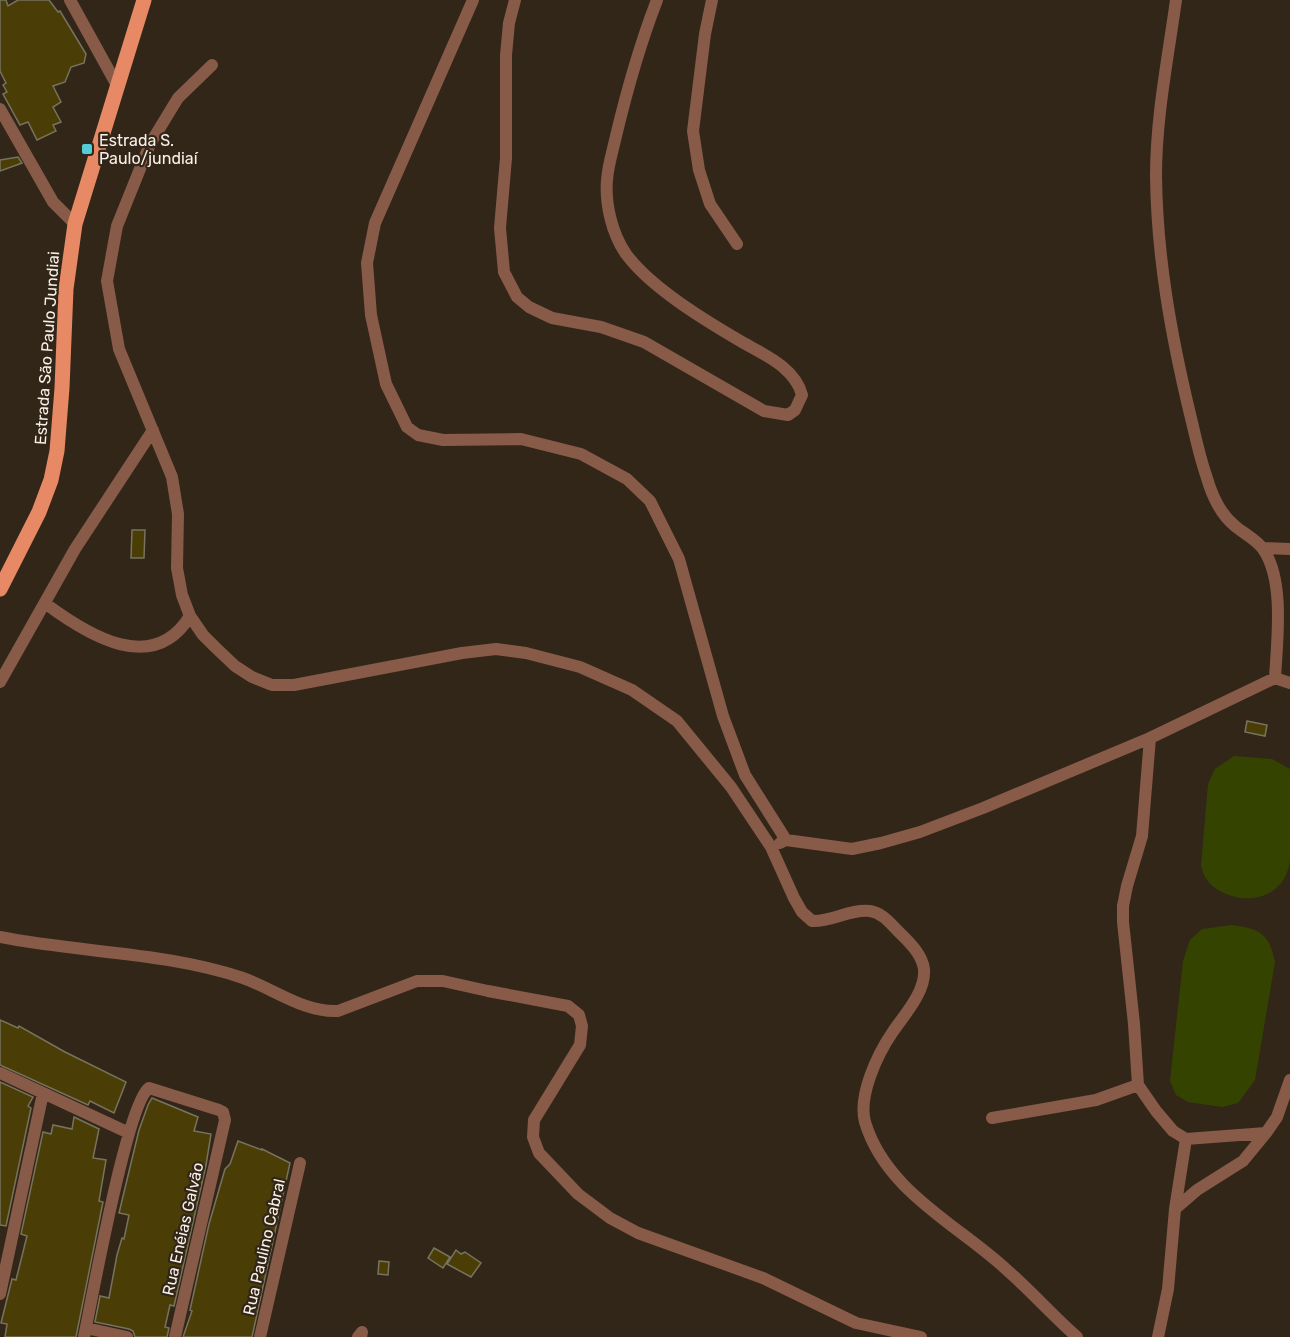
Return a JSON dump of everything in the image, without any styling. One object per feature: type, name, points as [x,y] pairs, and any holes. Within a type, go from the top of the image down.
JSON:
[{"type":"main road","name":"Estrada São Paulo Jundiai","points":[[0,589],[39,512],[51,480],[57,451],[66,289],[75,224],[144,0]]},
{"type":"street","points":[[70,0],[118,87]]},
{"type":"street","points":[[473,0],[375,224],[367,263],[371,315],[387,384],[407,427],[417,435],[443,440],[521,439],[581,454],[627,479],[650,501],[680,559],[723,716],[745,775],[786,840]]},
{"type":"street","points":[[515,0],[509,23],[506,55],[506,158],[500,228],[504,272],[517,297],[529,307],[552,318],[602,327],[645,342],[764,411],[788,415],[795,410],[802,395],[792,375],[779,364],[695,313],[652,280],[627,255],[612,225],[606,183],[611,154],[635,64],[657,0]]},
{"type":"street","points":[[712,0],[705,34],[693,131],[699,170],[710,204],[737,244]]},
{"type":"street","points":[[1176,0],[1161,106],[1156,174],[1167,306],[1206,476],[1218,505],[1232,523],[1263,548],[1274,576],[1278,615],[1275,678]]},
{"type":"street","points":[[212,65],[178,98],[150,144],[117,226],[107,281],[119,349],[172,477],[178,514],[177,568],[182,595],[190,616],[203,635],[235,666],[252,677],[272,685],[294,685],[450,656],[496,650],[526,653],[580,667],[632,690],[677,722],[731,787],[771,848],[802,912],[812,921],[823,922],[851,913],[870,911],[884,917],[917,952],[924,971],[922,983],[909,1009],[882,1049],[862,1106],[866,1123],[881,1156],[911,1192],[1008,1270],[1055,1319],[1077,1337]]},
{"type":"street","points":[[0,109],[53,202],[75,224]]},
{"type":"street","points":[[0,682],[87,531],[153,430]]},
{"type":"street","points":[[1263,548],[1290,549]]},
{"type":"street","points":[[46,604],[71,622],[100,638],[136,647],[150,647],[162,643],[174,636],[190,616]]},
{"type":"street","points":[[771,848],[786,840],[852,849],[920,832],[1150,738],[1275,678],[1290,683]]},
{"type":"street","points":[[1150,738],[1142,836],[1126,885],[1123,906],[1137,1085],[1155,1111],[1173,1131],[1186,1139],[1266,1134]]},
{"type":"street","points":[[0,937],[198,966],[244,979],[326,1012],[338,1011],[417,981],[443,981],[568,1006],[579,1015],[582,1026],[580,1045],[534,1120],[533,1137],[539,1153],[578,1194],[610,1218],[638,1233],[763,1278],[856,1323],[921,1337]]},
{"type":"street","points":[[0,1073],[129,1133],[85,1333],[127,1337]]},
{"type":"street","points":[[1175,1209],[1197,1190],[1243,1161],[1277,1117],[1290,1080]]},
{"type":"street","points":[[992,1118],[1096,1100],[1137,1085]]},
{"type":"street","name":"Rua Enéias Galvão","points":[[129,1133],[141,1099],[149,1088],[219,1110],[225,1116],[224,1129],[175,1337]]},
{"type":"street","points":[[0,1294],[43,1093]]},
{"type":"street","points":[[1158,1337],[1168,1289],[1175,1209],[1186,1139]]},
{"type":"street","name":"Rua Paulino Cabral","points":[[260,1337],[300,1163]]},
{"type":"shaded area","points":[[1234,756],[1272,759],[1290,769],[1290,861],[1283,880],[1277,887],[1270,893],[1252,898],[1232,896],[1216,889],[1208,882],[1201,866],[1208,784],[1215,769]]},
{"type":"shaded area","points":[[1232,925],[1250,928],[1262,934],[1270,945],[1275,962],[1255,1080],[1238,1103],[1222,1107],[1188,1102],[1176,1095],[1170,1081],[1183,961],[1190,940],[1202,929]]},
{"type":"building","points":[[0,0],[6,0],[8,6],[18,0],[49,0],[58,12],[60,11],[86,54],[84,63],[71,67],[65,82],[53,86],[61,102],[53,107],[61,122],[53,125],[56,131],[37,140],[28,122],[20,125],[3,94],[7,92],[3,85],[6,83],[0,71]]},
{"type":"building","points":[[18,157],[22,163],[0,171],[0,160]]},
{"type":"building","points":[[132,530],[145,530],[144,558],[131,558]]},
{"type":"building","points":[[1247,721],[1267,725],[1265,736],[1245,732]]},
{"type":"building","points":[[0,1020],[18,1028],[19,1026],[126,1082],[114,1113],[90,1101],[88,1105],[0,1065]]},
{"type":"building","points":[[0,1082],[33,1097],[28,1106],[31,1108],[6,1226],[0,1225]]},
{"type":"building","points":[[152,1098],[198,1117],[194,1131],[211,1134],[174,1306],[170,1305],[165,1327],[169,1328],[167,1337],[135,1337],[133,1331],[129,1329],[95,1322],[100,1296],[109,1298],[117,1255],[122,1238],[124,1239],[129,1215],[119,1213],[139,1130]]},
{"type":"building","points":[[74,1117],[99,1129],[93,1158],[106,1160],[99,1201],[103,1202],[76,1337],[5,1337],[7,1324],[1,1323],[12,1279],[16,1280],[27,1236],[21,1234],[43,1132],[51,1134],[53,1125],[72,1129]]},
{"type":"building","points":[[238,1141],[262,1149],[290,1163],[252,1337],[183,1337],[192,1311],[190,1310],[209,1224],[225,1169],[230,1164]]},
{"type":"building","points":[[434,1248],[450,1257],[443,1268],[428,1258]]},
{"type":"building","points":[[456,1250],[461,1254],[465,1252],[481,1263],[471,1277],[447,1264]]},
{"type":"building","points":[[379,1261],[389,1262],[388,1275],[378,1274]]},
{"type":"place","name":"Estrada S. Paulo/jundiaí","points":[[87,149]]}]
